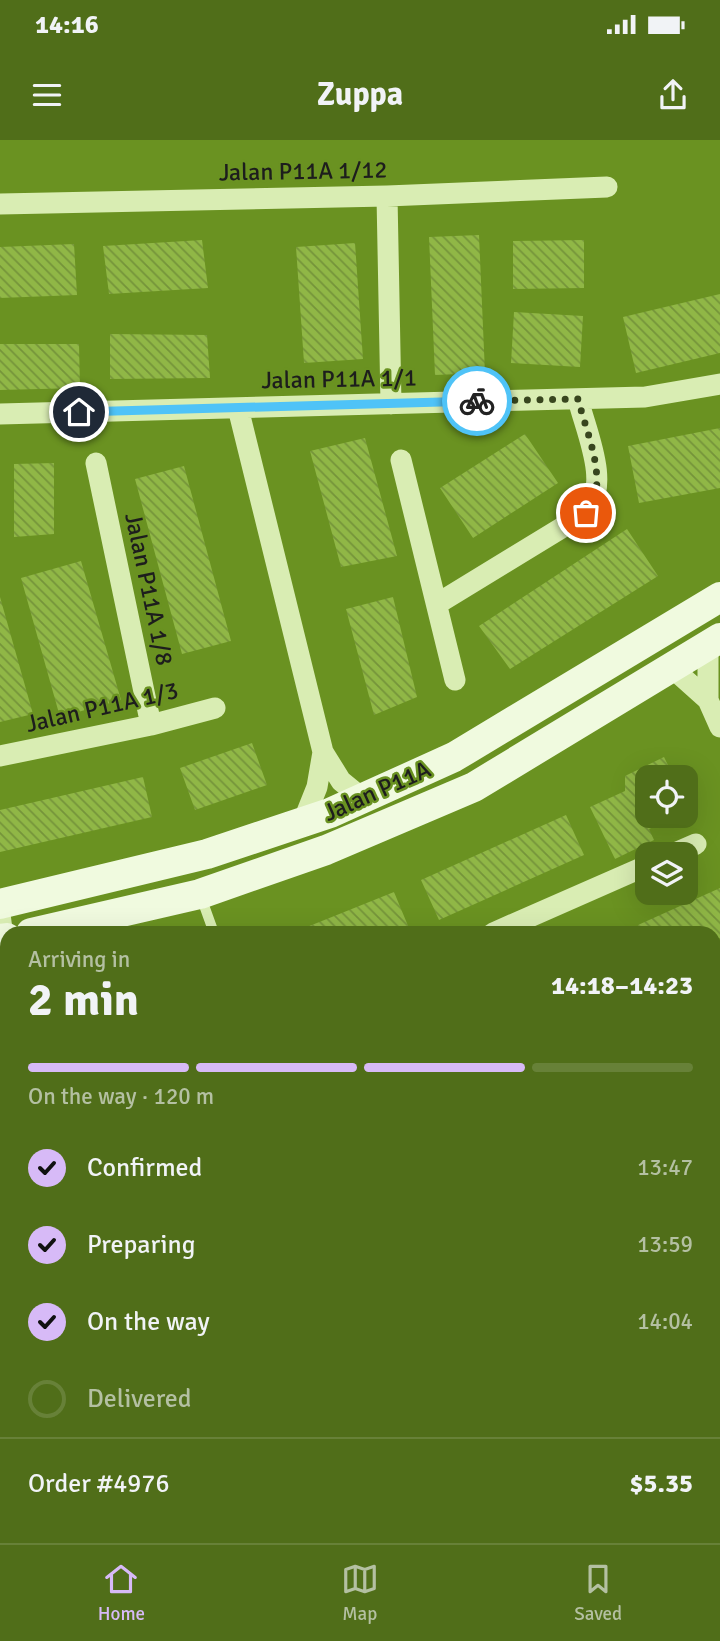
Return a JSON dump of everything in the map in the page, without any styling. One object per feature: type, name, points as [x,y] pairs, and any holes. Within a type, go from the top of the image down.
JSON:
[{"type":"street","name":"Jalan P11A 1/12","points":[[0,204],[387,196],[607,187]]},
{"type":"street","points":[[387,196],[391,404]]},
{"type":"street","name":"Jalan P11A 1/1","points":[[0,414],[645,397],[720,384]]},
{"type":"street","points":[[437,604],[586,513],[596,502],[598,484],[578,399]]},
{"type":"street","points":[[237,408],[323,752],[341,781],[363,799]]},
{"type":"street","points":[[401,460],[455,680]]},
{"type":"street","name":"Jalan P11A 1/8","points":[[96,463],[151,725]]},
{"type":"street","name":"Jalan P11A","points":[[0,904],[207,854],[363,799],[454,757],[720,597]]},
{"type":"street","points":[[708,700],[714,641]]},
{"type":"street","name":"Jalan P11A","points":[[45,926],[200,894],[326,850],[474,787],[714,641]]},
{"type":"street","points":[[670,666],[708,700],[720,727]]},
{"type":"street","name":"Jalan P11A 1/3","points":[[0,756],[151,725],[215,708]]},
{"type":"street","points":[[303,822],[317,787],[323,752]]},
{"type":"street","points":[[509,926],[635,871]]},
{"type":"street","points":[[18,926],[30,898]]},
{"type":"lane","points":[[200,894],[211,926]]},
{"type":"building","points":[[479,235],[485,373],[435,375],[429,237]]},
{"type":"building","points":[[202,240],[208,288],[109,294],[103,246]]},
{"type":"building","points":[[584,240],[584,288],[513,289],[513,241]]},
{"type":"building","points":[[355,243],[363,359],[304,363],[296,247]]},
{"type":"building","points":[[74,244],[77,295],[0,298],[0,247]]},
{"type":"building","points":[[720,294],[720,353],[636,373],[623,317]]},
{"type":"building","points":[[514,312],[583,316],[580,367],[511,363]]},
{"type":"building","points":[[110,334],[207,335],[210,378],[110,379]]},
{"type":"building","points":[[0,344],[79,344],[80,388],[0,390]]},
{"type":"building","points":[[720,428],[720,488],[639,503],[628,446]]},
{"type":"building","points":[[525,434],[558,483],[473,538],[440,488]]},
{"type":"building","points":[[365,438],[397,556],[341,567],[310,451]]},
{"type":"building","points":[[54,463],[54,534],[14,537],[14,464]]},
{"type":"building","points":[[184,466],[231,641],[182,654],[135,479]]},
{"type":"building","points":[[627,529],[658,576],[510,669],[479,626]]},
{"type":"building","points":[[81,561],[121,700],[60,717],[21,578]]},
{"type":"building","points":[[0,597],[33,714],[0,722]]},
{"type":"building","points":[[393,597],[417,697],[374,715],[346,609]]},
{"type":"building","points":[[252,743],[267,785],[195,810],[180,768]]},
{"type":"building","points":[[664,757],[668,765],[648,765]]},
{"type":"building","points":[[635,771],[635,828],[651,828],[649,829],[654,840],[635,842],[635,849],[615,859],[590,807],[625,791],[625,776]]},
{"type":"building","points":[[143,777],[152,817],[0,852],[0,810]]},
{"type":"building","points":[[566,815],[584,855],[439,920],[421,880]]},
{"type":"building","points":[[720,888],[720,926],[638,926],[682,905],[698,905],[698,898]]},
{"type":"building","points":[[394,892],[408,926],[309,926]]},
{"type":"way so far","points":[[477,401],[578,399],[598,484],[596,502],[586,513]]},
{"type":"route","points":[[79,412],[477,401]]}]
